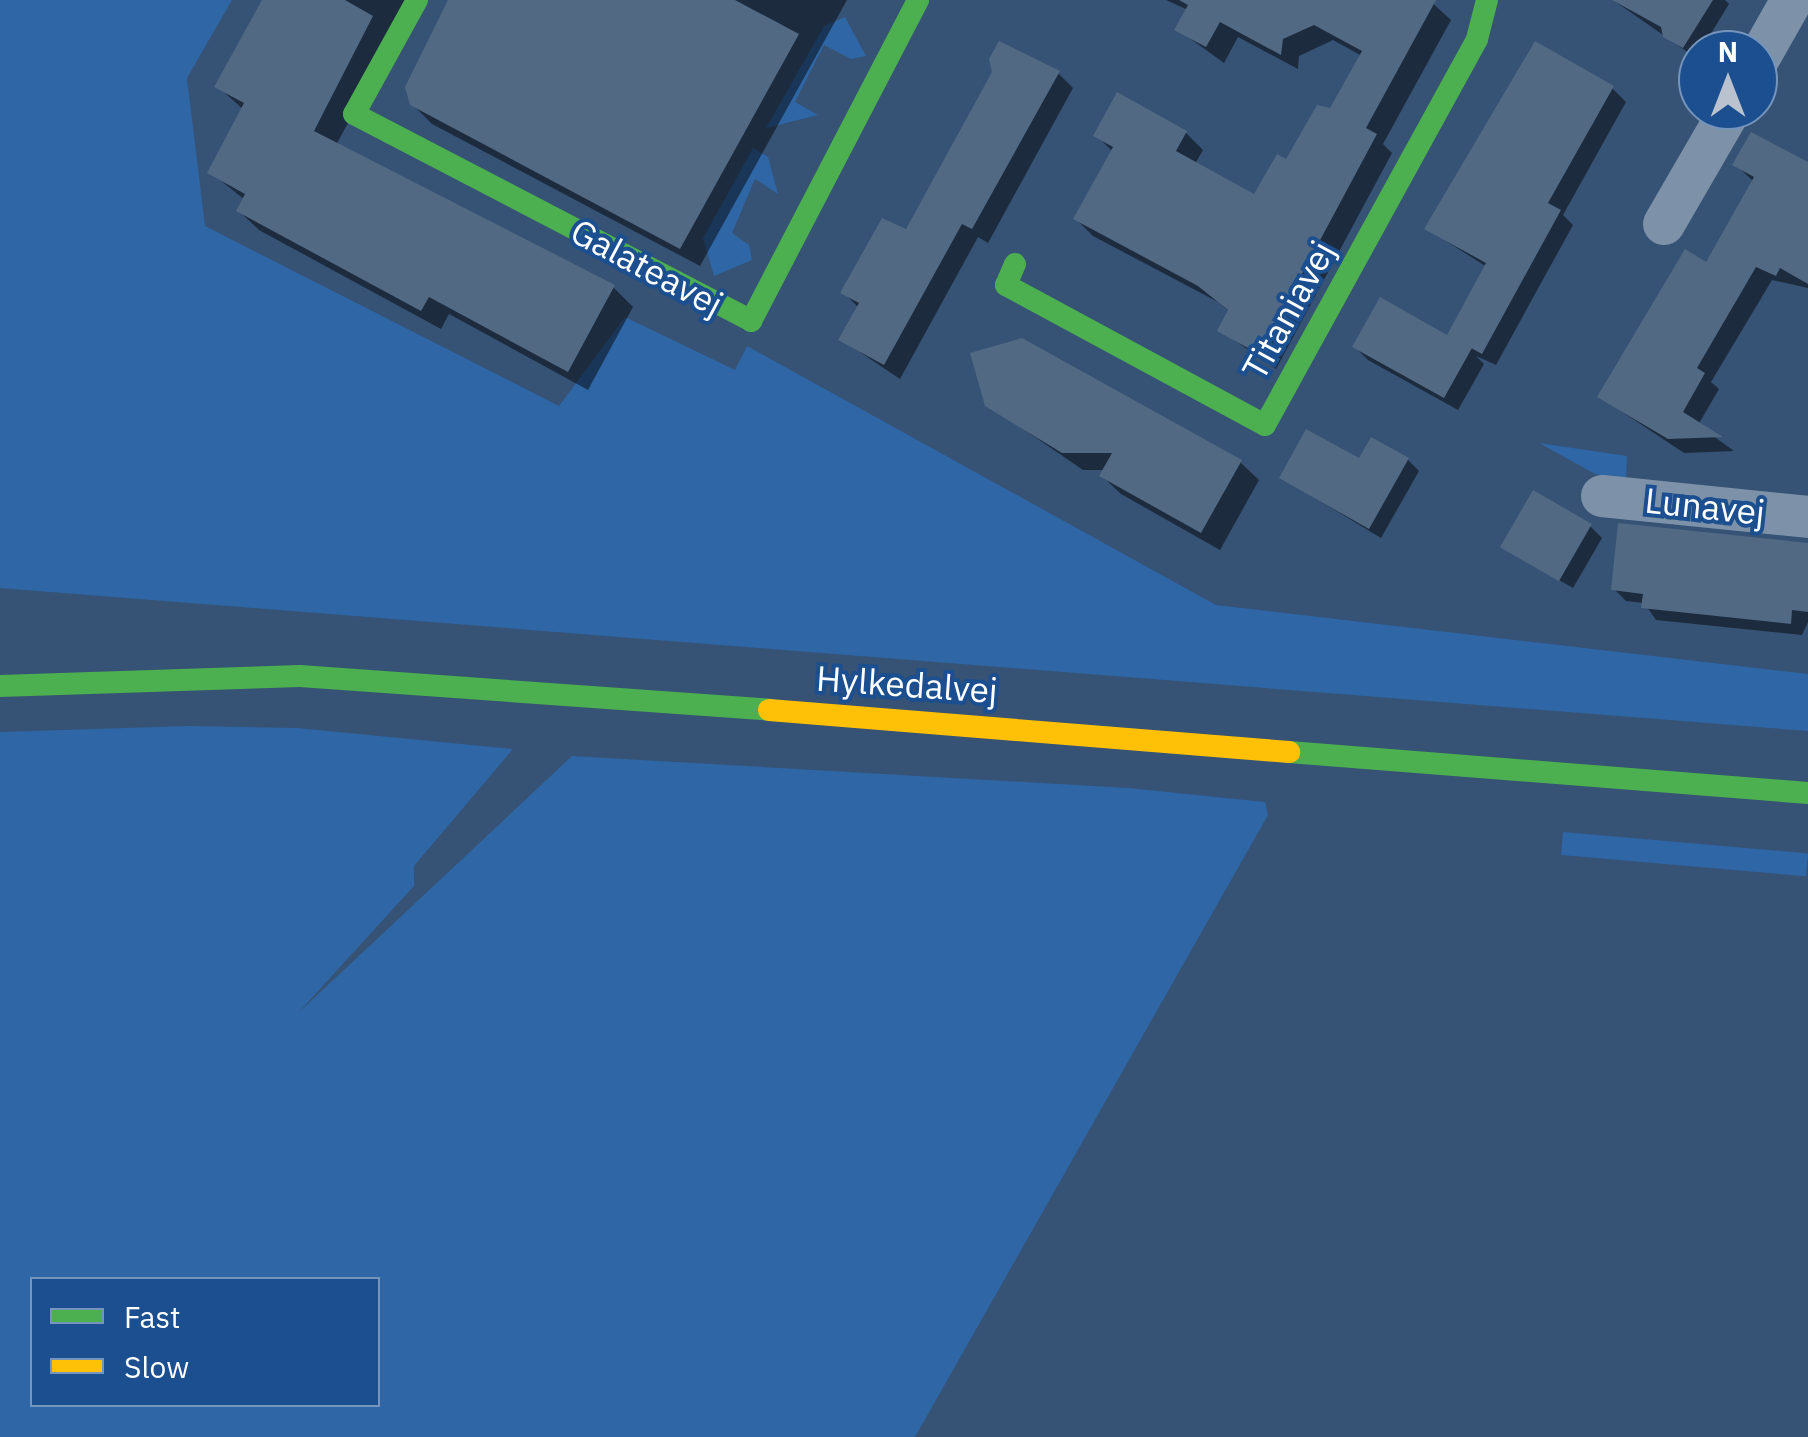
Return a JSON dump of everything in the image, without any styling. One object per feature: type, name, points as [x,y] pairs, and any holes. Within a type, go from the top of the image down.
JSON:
[{"type":"street","name":"Galateavej","points":[[417,0],[354,114],[751,321],[901,6]]},
{"type":"street","name":"Titaniavej","points":[[1015,264],[1006,285],[1265,425],[1478,38],[1487,0]]},
{"type":"street","points":[[1775,30],[1792,0]]},
{"type":"street","points":[[1664,224],[1718,130]]},
{"type":"street","name":"Lunavej","points":[[1602,496],[1808,517]]},
{"type":"street","name":"Hylkedalvej","points":[[0,686],[300,676],[404,682],[1808,793]]},
{"type":"shaded area","points":[[0,0],[232,0],[187,78],[205,226],[559,406],[625,317],[735,370],[747,346],[1216,605],[1808,674],[1808,731],[0,588]]},
{"type":"shaded area","points":[[845,17],[866,56],[851,59],[824,45],[795,102],[818,115],[766,128],[824,26]]},
{"type":"shaded area","points":[[753,148],[768,157],[778,194],[755,179],[732,233],[749,245],[752,260],[714,276],[703,238]]},
{"type":"shaded area","points":[[1539,443],[1627,456],[1626,480],[1595,474]]},
{"type":"shaded area","points":[[188,726],[297,728],[513,749],[414,866],[414,886],[298,1013],[572,756],[1128,788],[1265,802],[1268,815],[915,1437],[0,1437],[0,732]]},
{"type":"shaded area","points":[[1563,832],[1808,853],[1806,876],[1561,855]]},
{"type":"building","points":[[262,0],[345,0],[373,16],[314,131],[615,285],[568,372],[429,297],[421,311],[236,211],[245,194],[207,173],[244,103],[214,87]]},
{"type":"building","points":[[448,0],[735,0],[799,34],[680,249],[410,105],[405,87]]},
{"type":"building","points":[[1179,0],[1436,0],[1366,128],[1377,134],[1259,354],[1217,331],[1228,310],[1198,286],[1073,219],[1113,147],[1093,136],[1117,92],[1187,131],[1176,151],[1254,194],[1277,154],[1286,159],[1317,105],[1330,108],[1362,51],[1314,25],[1283,39],[1281,55],[1220,22],[1206,47],[1174,30],[1188,5]]},
{"type":"building","points":[[1612,0],[1713,0],[1694,30],[1678,30],[1678,45],[1663,37],[1661,27]]},
{"type":"building","points":[[999,41],[1060,71],[972,229],[962,224],[884,365],[838,340],[859,303],[840,293],[882,218],[906,229],[992,72],[989,59]]},
{"type":"building","points":[[1535,41],[1614,86],[1548,203],[1561,210],[1482,354],[1472,348],[1444,398],[1352,347],[1380,297],[1447,335],[1486,263],[1424,229]]},
{"type":"building","points":[[1751,132],[1808,162],[1808,284],[1780,268],[1776,276],[1756,267],[1697,368],[1705,373],[1683,412],[1723,437],[1668,439],[1597,397],[1685,249],[1706,262],[1754,177],[1732,165]]},
{"type":"building","points":[[1022,338],[1242,460],[1201,533],[1099,476],[1112,453],[1062,453],[985,406],[970,353]]},
{"type":"building","points":[[1306,429],[1359,458],[1371,437],[1409,458],[1369,529],[1279,478]]},
{"type":"building","points":[[1533,490],[1592,524],[1559,581],[1500,547]]},
{"type":"building","points":[[1618,523],[1808,543],[1808,612],[1792,610],[1791,624],[1641,608],[1643,594],[1611,590]]},
{"type":"traffic: fast","points":[[417,0],[354,114],[751,321],[918,0]]},
{"type":"traffic: fast","points":[[1015,264],[1006,285],[1265,425],[1477,39],[1487,0]]},
{"type":"traffic: fast","points":[[0,686],[300,676],[769,710]]},
{"type":"traffic: fast","points":[[1289,752],[1808,793]]},
{"type":"traffic: slow","points":[[769,710],[1289,752]]}]
